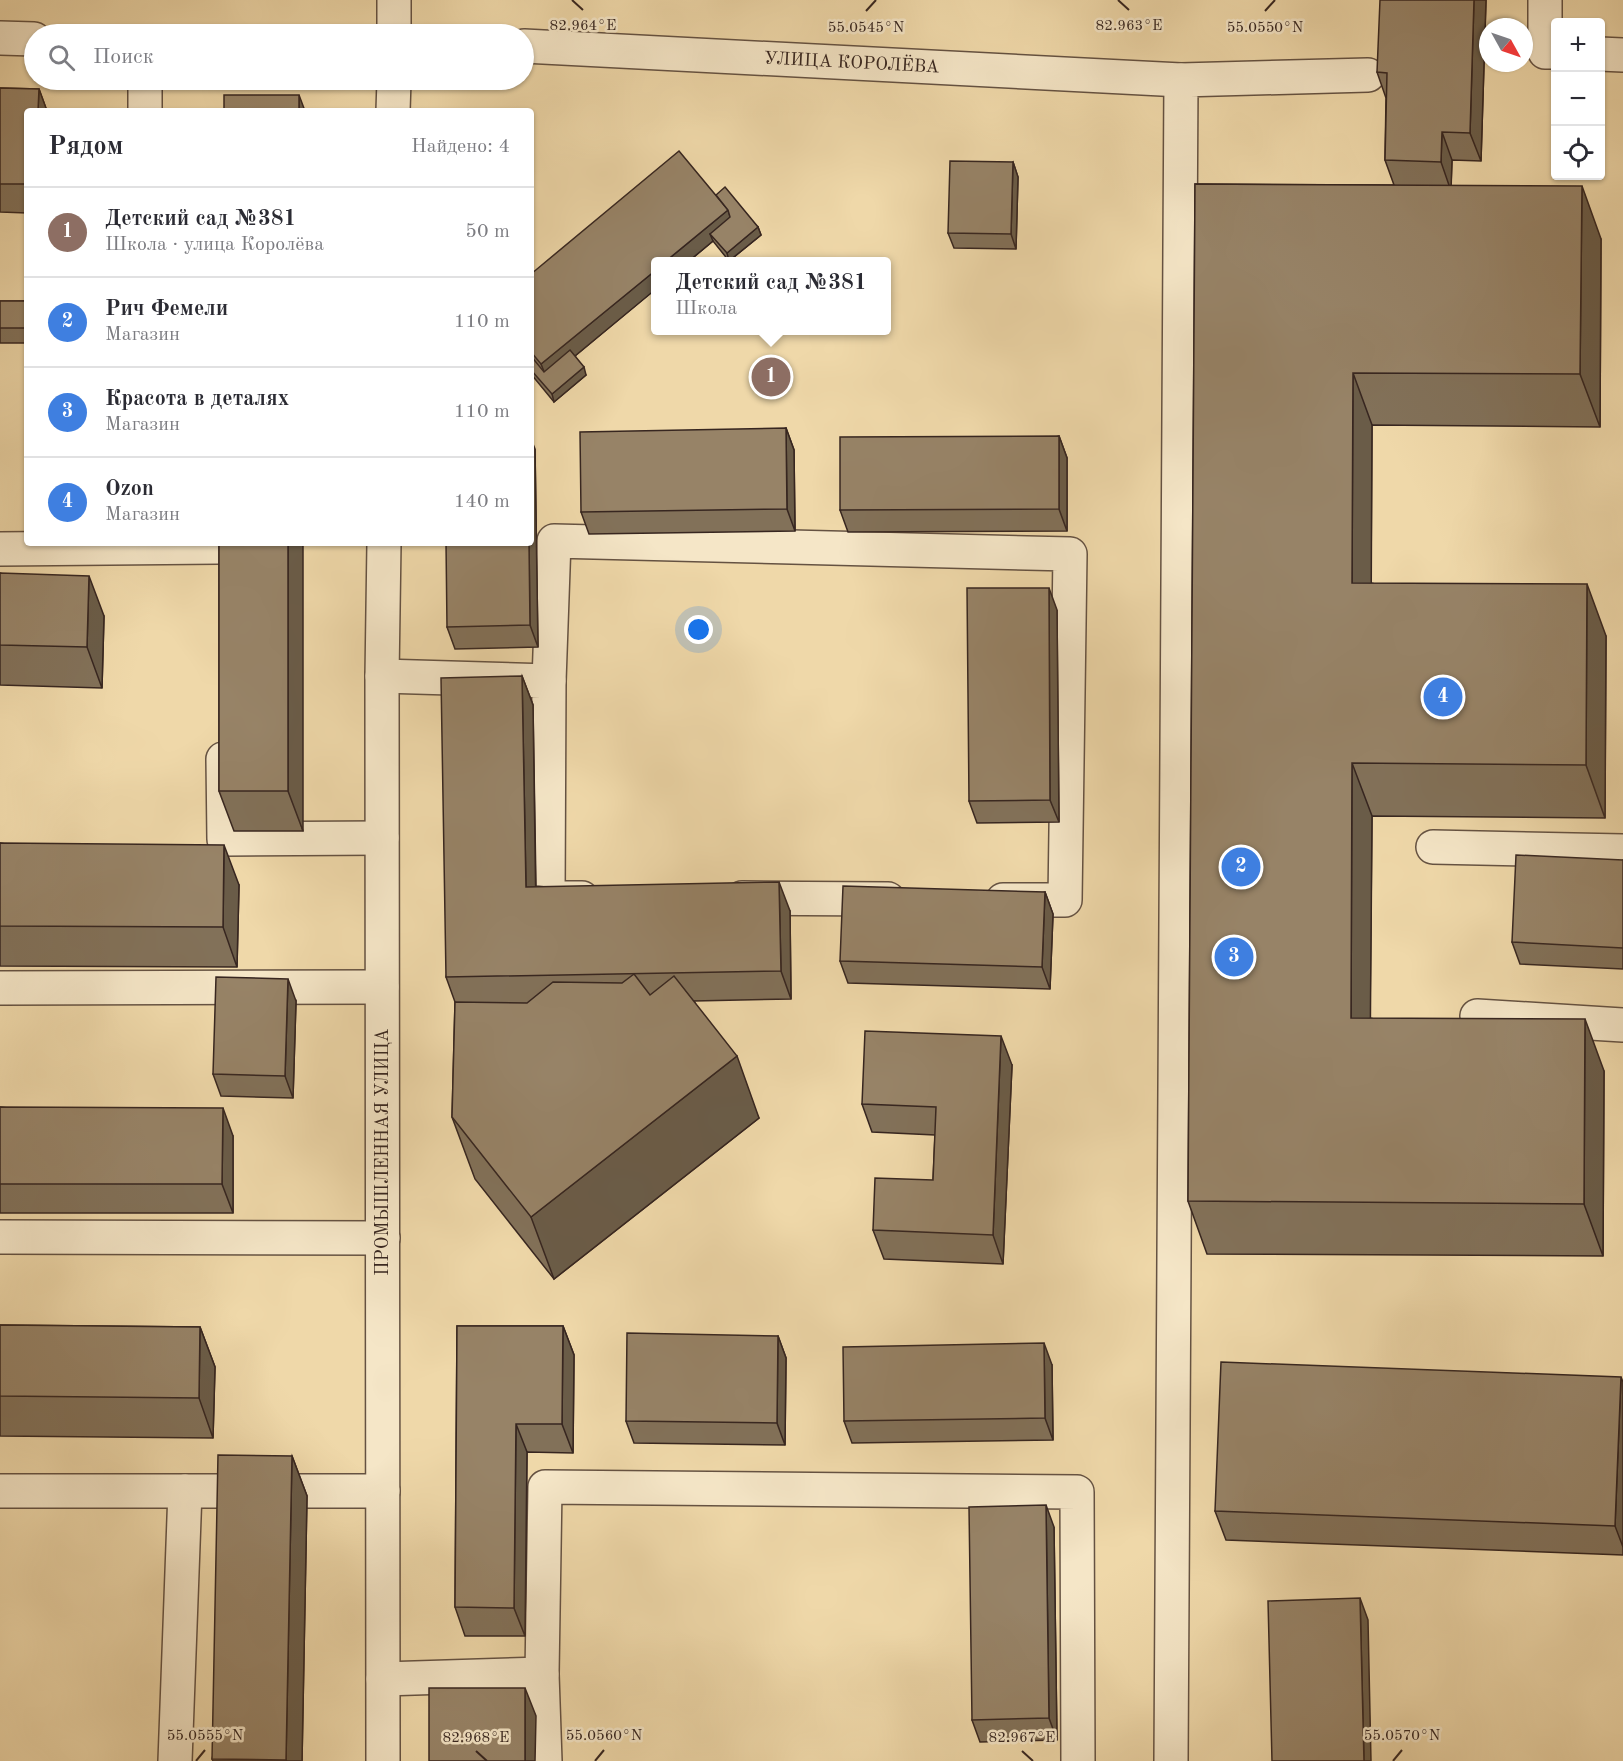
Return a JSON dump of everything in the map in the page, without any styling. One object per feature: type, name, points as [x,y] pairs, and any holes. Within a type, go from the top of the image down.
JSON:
[{"type":"street","points":[[394,0],[394,24]]},
{"type":"street","points":[[1545,0],[1545,52],[1551,52]]},
{"type":"street","points":[[0,38],[24,39]]},
{"type":"street","name":"УЛИЦА КОРОЛЁВА","points":[[534,47],[1181,80],[1368,75]]},
{"type":"street","points":[[1605,54],[1623,55]]},
{"type":"street","points":[[1171,1761],[1181,80]]},
{"type":"street","points":[[145,90],[145,108]]},
{"type":"street","points":[[393,108],[394,90]]},
{"type":"street","points":[[607,898],[548,898],[549,681],[554,541],[1070,554],[1065,900],[971,899]]},
{"type":"street","points":[[0,549],[164,546]]},
{"type":"street","points":[[219,546],[220,582]]},
{"type":"street","name":"ПРОМЫШЛЕННАЯ УЛИЦА","points":[[383,1761],[382,676],[384,546]]},
{"type":"street","points":[[382,676],[549,681]]},
{"type":"street","points":[[222,734],[224,839],[382,838]]},
{"type":"street","points":[[1433,847],[1623,851]]},
{"type":"street","points":[[713,898],[913,899]]},
{"type":"street","points":[[0,988],[382,987]]},
{"type":"street","points":[[1477,1016],[1623,1025]]},
{"type":"street","points":[[0,1238],[382,1238]]},
{"type":"street","points":[[545,1761],[542,1674],[545,1487],[1077,1492],[1078,1761]]},
{"type":"street","points":[[0,1491],[383,1491]]},
{"type":"street","points":[[175,1761],[184,1491]]},
{"type":"street","points":[[383,1679],[542,1674]]},
{"type":"building","points":[[1380,0],[1474,0],[1470,133],[1442,132],[1441,162],[1385,160],[1387,73],[1377,72]]},
{"type":"building","points":[[0,88],[39,90],[38,108],[24,108],[24,184],[0,184]]},
{"type":"building","points":[[224,95],[299,95],[299,108],[224,108]]},
{"type":"building","points":[[679,151],[728,210],[671,257],[651,257],[651,274],[541,364],[534,356],[534,272]]},
{"type":"building","points":[[950,161],[1013,162],[1011,234],[948,233]]},
{"type":"building","points":[[1195,184],[1582,186],[1580,374],[1353,373],[1352,583],[1587,584],[1586,765],[1352,763],[1351,1018],[1585,1019],[1584,1204],[1188,1201]]},
{"type":"building","points":[[725,187],[758,227],[727,253],[710,234],[730,217],[728,210],[716,195]]},
{"type":"building","points":[[0,301],[24,301],[24,328],[0,328]]},
{"type":"building","points":[[570,350],[584,367],[552,394],[534,373],[534,360],[544,372]]},
{"type":"building","points":[[786,428],[787,509],[581,512],[580,432]]},
{"type":"building","points":[[1059,436],[1059,509],[840,510],[840,437]]},
{"type":"building","points":[[219,546],[288,546],[288,791],[219,791]]},
{"type":"building","points":[[446,546],[529,546],[530,625],[447,627]]},
{"type":"building","points":[[0,573],[89,576],[87,647],[0,645]]},
{"type":"building","points":[[967,588],[1049,588],[1050,800],[969,801]]},
{"type":"building","points":[[522,676],[526,887],[779,882],[781,971],[446,977],[441,678]]},
{"type":"building","points":[[0,843],[224,845],[223,927],[0,926]]},
{"type":"building","points":[[1516,855],[1623,860],[1623,948],[1512,942]]},
{"type":"building","points":[[843,886],[1045,892],[1042,967],[840,961]]},
{"type":"building","points":[[634,974],[650,995],[674,976],[737,1056],[531,1217],[452,1117],[455,1002],[527,1003],[553,982],[622,983]]},
{"type":"building","points":[[216,977],[288,979],[285,1076],[213,1074]]},
{"type":"building","points":[[865,1031],[1001,1036],[993,1235],[873,1230],[875,1178],[933,1180],[936,1107],[862,1104]]},
{"type":"building","points":[[0,1107],[223,1108],[222,1184],[0,1184]]},
{"type":"building","points":[[0,1325],[200,1327],[199,1398],[0,1396]]},
{"type":"building","points":[[457,1326],[563,1326],[562,1424],[516,1424],[514,1608],[455,1607]]},
{"type":"building","points":[[627,1333],[778,1336],[777,1423],[626,1421]]},
{"type":"building","points":[[1044,1343],[1045,1418],[844,1421],[843,1347]]},
{"type":"building","points":[[1221,1362],[1621,1377],[1615,1526],[1215,1511]]},
{"type":"building","points":[[218,1455],[292,1456],[286,1760],[212,1759]]},
{"type":"building","points":[[1046,1505],[1049,1718],[972,1720],[969,1507]]},
{"type":"building","points":[[1360,1598],[1364,1761],[1272,1761],[1268,1601]]},
{"type":"building","points":[[429,1688],[525,1688],[525,1761],[429,1761]]},
{"type":"place","name":"Детский сад №381","points":[[771,377]]},
{"type":"place","name":"Ozon","points":[[1443,697]]},
{"type":"place","name":"Рич Фемели","points":[[1241,867]]},
{"type":"place","name":"Красота в деталях","points":[[1234,957]]}]
